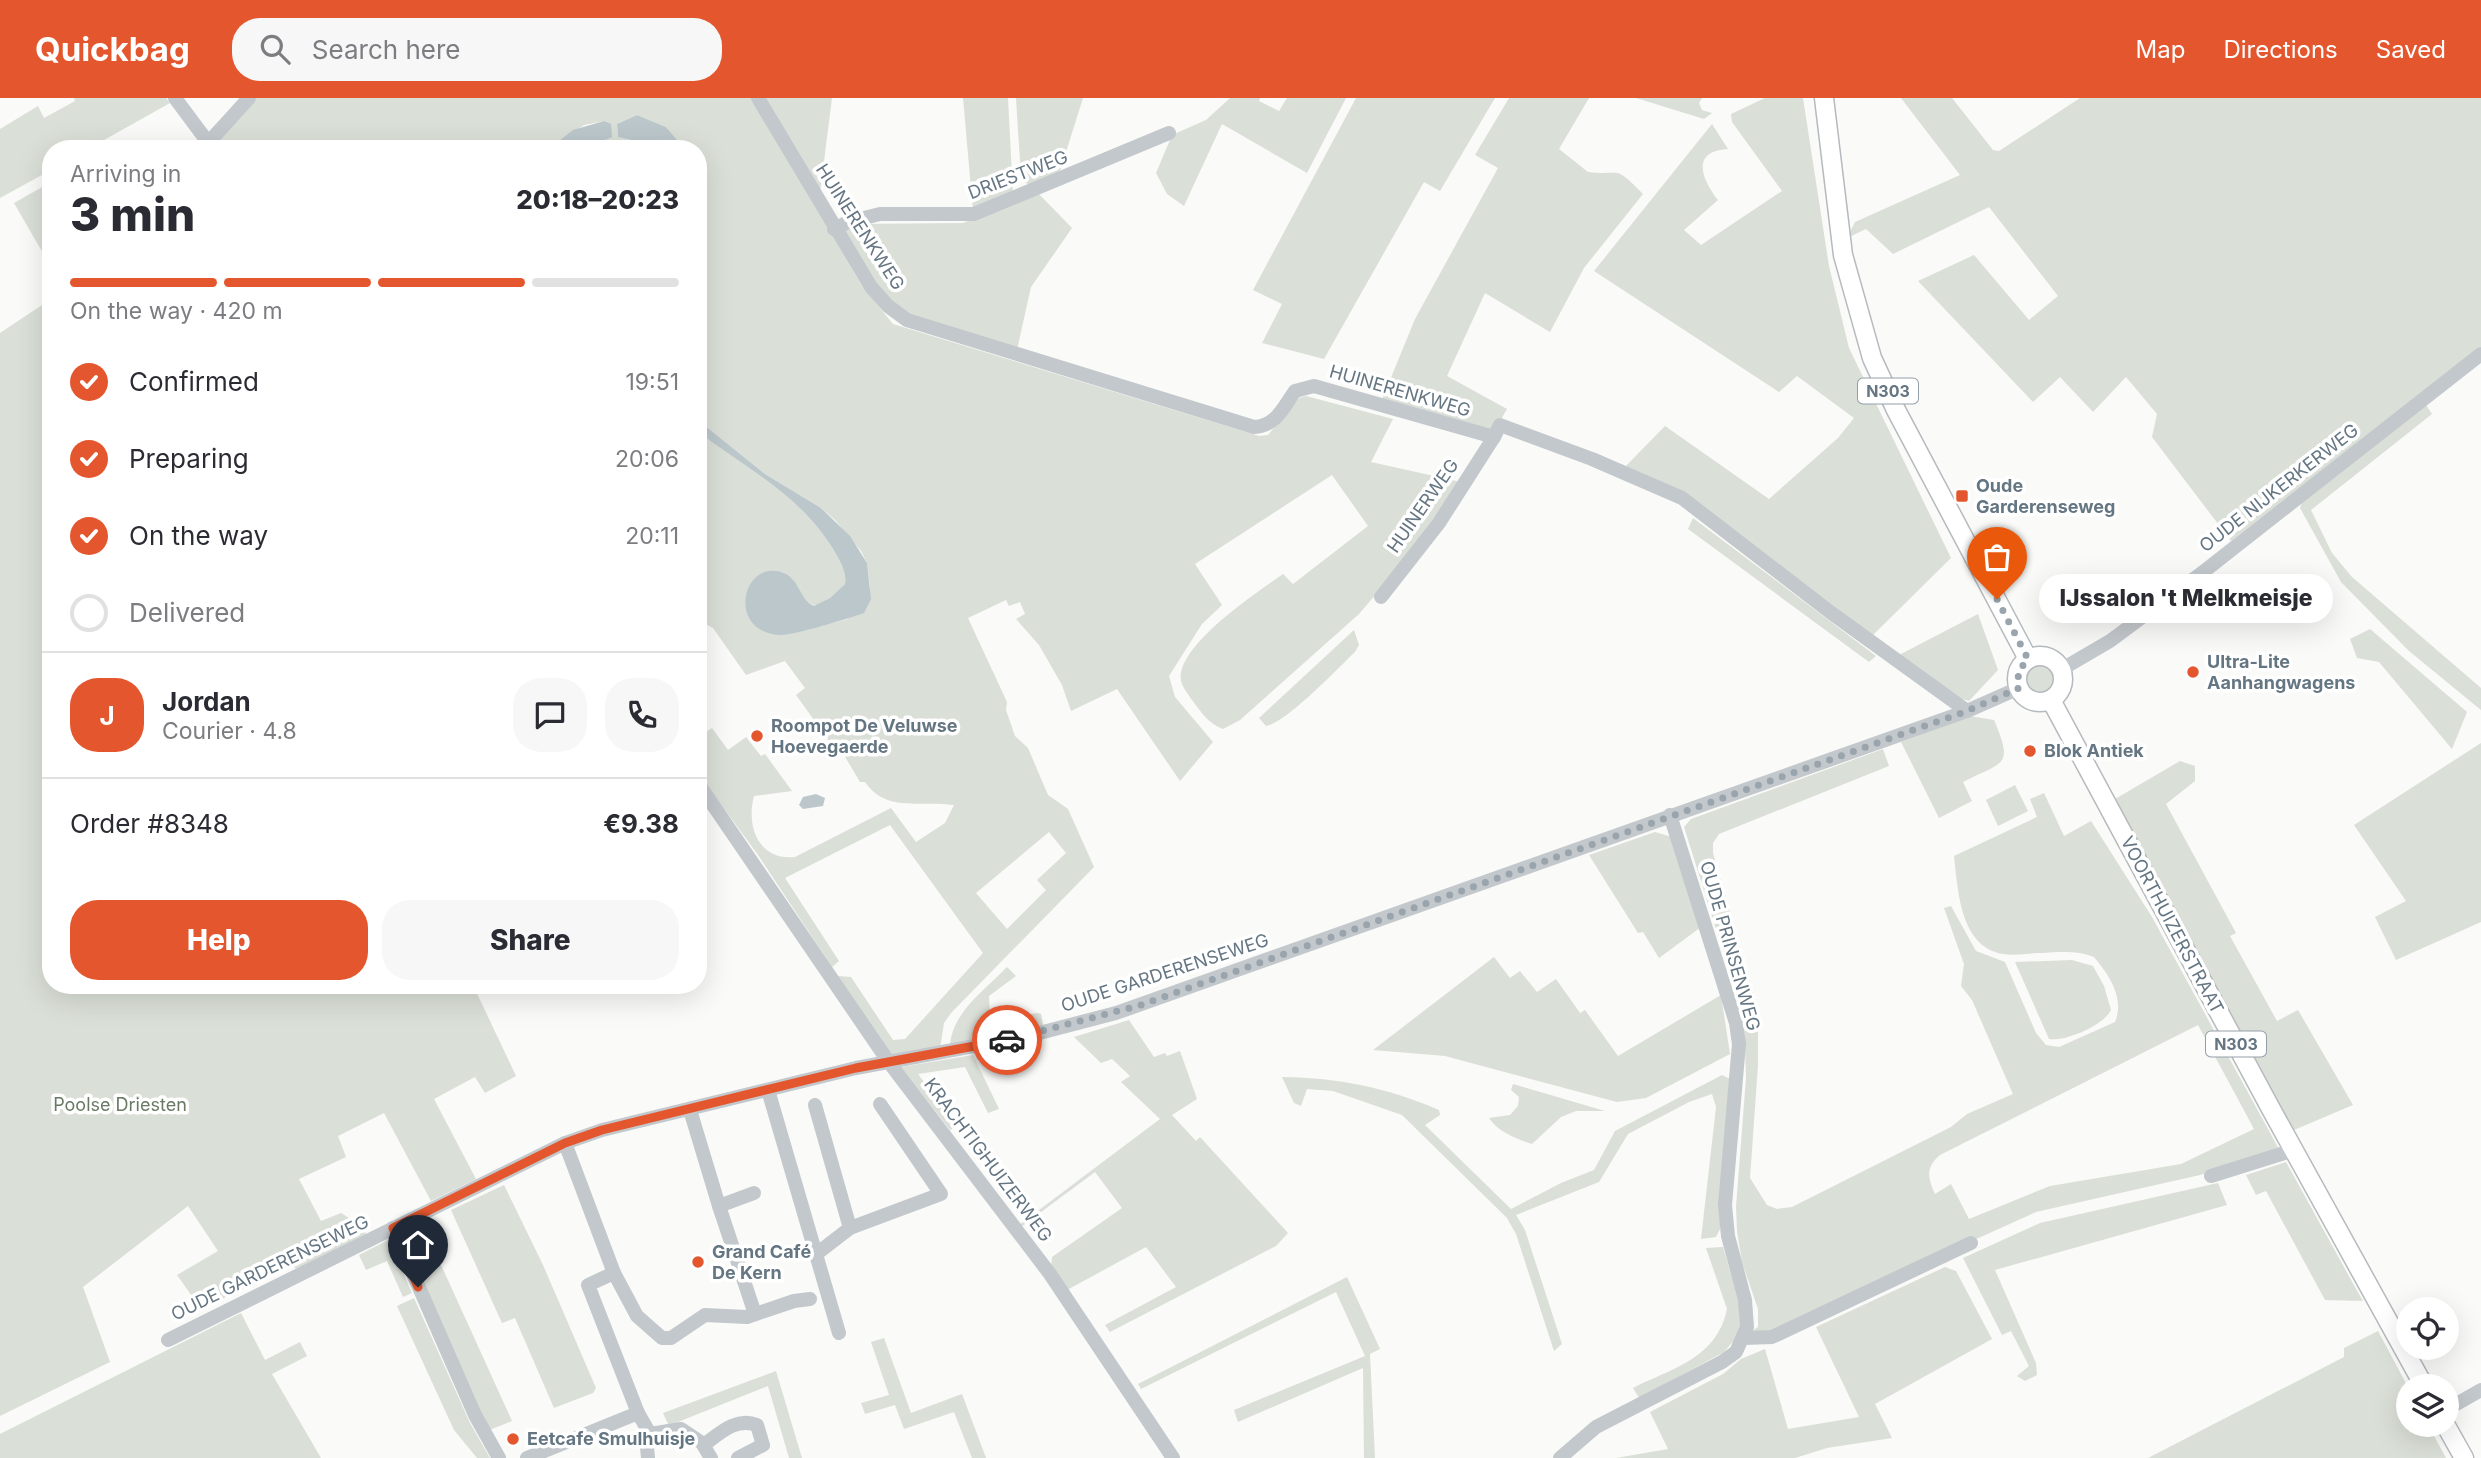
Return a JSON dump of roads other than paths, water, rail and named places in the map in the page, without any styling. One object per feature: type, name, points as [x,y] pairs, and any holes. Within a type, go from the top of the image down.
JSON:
[{"type":"main road","name":"N303","points":[[1824,98],[1843,255],[1872,358],[1896,410],[2028,659]]},
{"type":"main road","points":[[2039,655],[2050,657],[2062,668],[2062,688],[2052,699],[2036,702],[2023,695],[2019,688],[2018,672],[2028,659],[2039,655]]},
{"type":"main road","name":"VOORTHUIZERSTRAAT","points":[[2052,699],[2417,1374]]},
{"type":"main road","points":[[2452,1437],[2464,1458]]},
{"type":"street","points":[[175,98],[207,140]]},
{"type":"street","points":[[215,140],[249,98]]},
{"type":"street","name":"HUINERENKWEG","points":[[758,98],[871,287],[888,306],[907,320],[1254,426],[1267,426],[1295,391],[1314,386],[1494,436],[1500,425],[1592,459],[1682,498],[1830,612],[1967,711]]},
{"type":"street","name":"DRIESTWEG","points":[[834,229],[848,222],[880,214],[974,215],[1169,134]]},
{"type":"street","name":"OUDE NIJKERKERWEG","points":[[2062,668],[2110,641],[2207,569],[2481,354]]},
{"type":"street","name":"HUINERWEG","points":[[1381,597],[1439,523],[1494,436]]},
{"type":"street","name":"OUDE GARDERENSEWEG","points":[[168,1340],[565,1143],[888,1061],[1028,1036],[1116,1013],[1967,711],[2019,688]]},
{"type":"street","name":"KRACHTIGHUIZERWEG","points":[[707,796],[888,1061],[1050,1274],[1174,1458]]},
{"type":"street","name":"OUDE PRINSENWEG","points":[[1670,815],[1736,1023],[1738,1075],[1725,1205],[1728,1237],[1745,1300],[1747,1317],[1744,1338]]},
{"type":"street","points":[[768,1090],[839,1333]]},
{"type":"street","points":[[815,1255],[850,1228],[942,1194],[880,1104]]},
{"type":"street","points":[[815,1105],[850,1228]]},
{"type":"street","points":[[690,1110],[755,1314]]},
{"type":"street","points":[[565,1143],[614,1273],[637,1316],[662,1338],[671,1338],[705,1315],[755,1314],[794,1301],[810,1299]]},
{"type":"street","points":[[2211,1176],[2294,1150]]},
{"type":"street","points":[[719,1206],[754,1193]]},
{"type":"street","points":[[393,1228],[475,1415],[499,1458]]},
{"type":"street","points":[[1560,1458],[1596,1427],[1722,1362],[1736,1352],[1744,1338],[1772,1337],[1971,1242]]},
{"type":"street","points":[[614,1273],[589,1285],[638,1413],[650,1434],[648,1458]]},
{"type":"street","points":[[2459,1403],[2481,1390]]},
{"type":"street","points":[[527,1458],[638,1413]]},
{"type":"street","points":[[650,1434],[681,1429],[708,1451],[731,1425],[748,1422],[757,1425],[763,1444],[738,1458]]},
{"type":"place","name":"Oude Garderenseweg","points":[[1962,496]]},
{"type":"place","name":"IJssalon 't Melkmeisje","points":[[1997,599]]},
{"type":"place","name":"Ultra-Lite Aanhangwagens","points":[[2193,672]]},
{"type":"place","name":"Roompot De Veluwse Hoevegaerde","points":[[757,736]]},
{"type":"place","name":"Blok Antiek","points":[[2030,751]]},
{"type":"place","name":"Grand Café De Kern","points":[[698,1262]]},
{"type":"place","name":"Eetcafe Smulhuisje","points":[[513,1439]]},
{"type":"park label","name":"Poolse Driesten","points":[[120,1105]]}]
